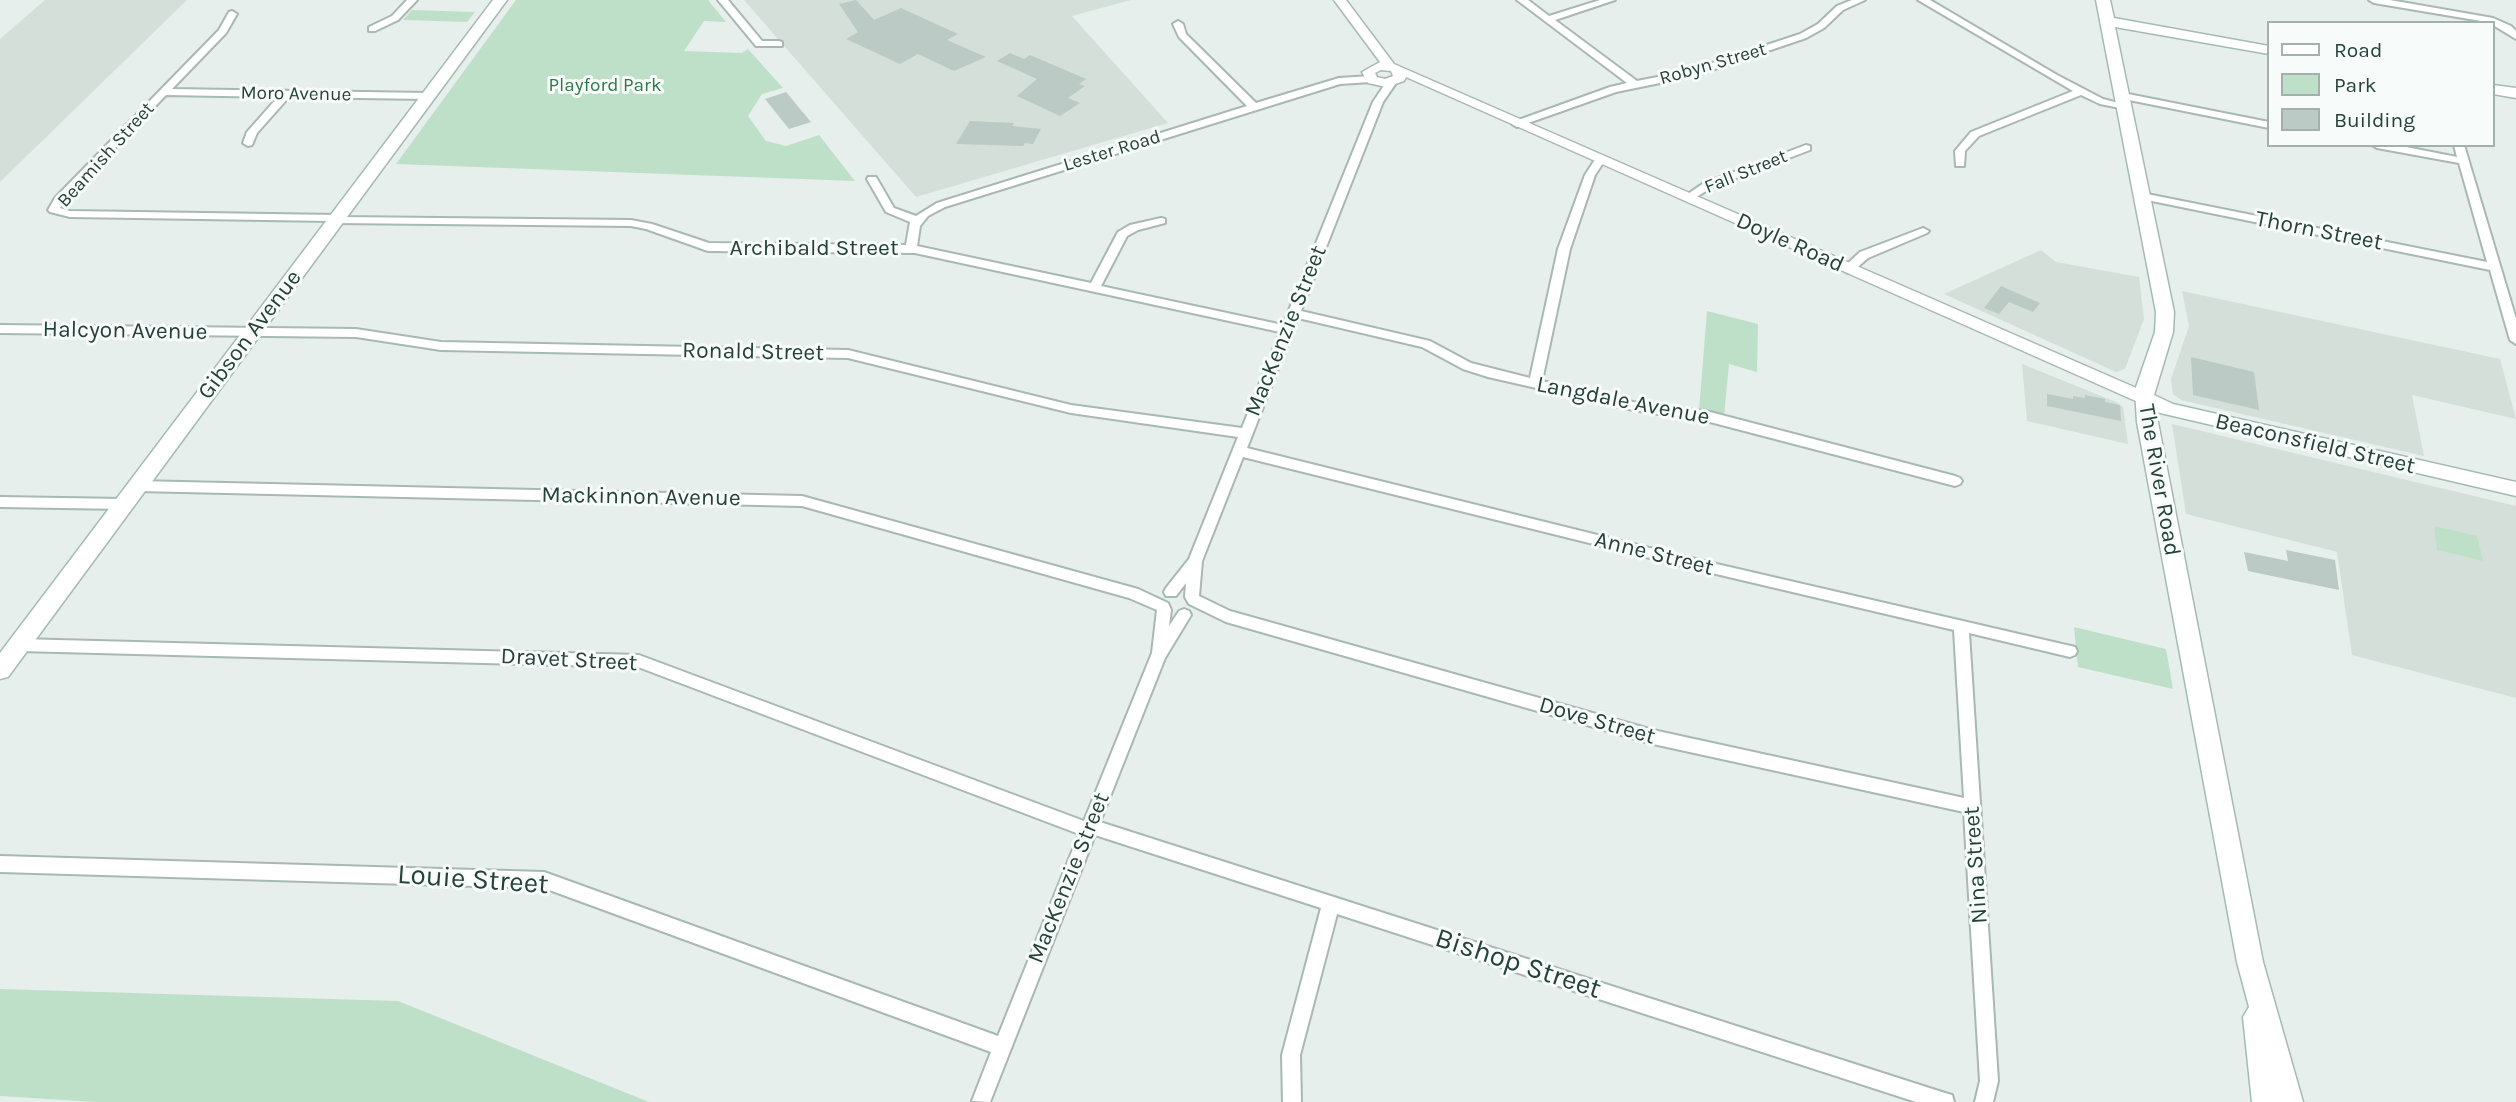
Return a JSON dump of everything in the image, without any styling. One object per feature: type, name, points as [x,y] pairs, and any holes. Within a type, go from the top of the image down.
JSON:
[{"type":"main road","name":"Gibson Avenue","points":[[0,670],[500,0]]},
{"type":"main road","name":"The River Road","points":[[2103,0],[2166,318],[2144,398],[2250,962],[2266,1102]]},
{"type":"main road","points":[[2108,21],[2268,50]]},
{"type":"main road","points":[[2495,89],[2516,93]]},
{"type":"main road","name":"Beaconsfield Street","points":[[2144,398],[2168,410],[2516,489]]},
{"type":"main road","name":"Beaconsfield Street","points":[[2489,485],[2516,495]]},
{"type":"main road","name":"The River Road","points":[[2250,962],[2289,1102]]},
{"type":"street","points":[[372,29],[395,19],[412,0]]},
{"type":"street","points":[[1340,0],[1360,30],[1374,59],[1373,74],[1378,102]]},
{"type":"street","points":[[1522,0],[1634,85]]},
{"type":"street","points":[[1548,19],[1610,0]]},
{"type":"street","name":"Robyn Street","points":[[1517,124],[1634,85],[1690,74],[1803,36],[1821,26],[1840,8],[1860,0]]},
{"type":"street","points":[[1923,0],[2098,106],[2125,104],[2183,110],[2268,125]]},
{"type":"street","points":[[2374,0],[2492,21]]},
{"type":"street","points":[[727,2],[759,44],[779,44]]},
{"type":"street","name":"Beamish Street","points":[[232,14],[223,31],[59,200],[54,210],[70,214],[336,219]]},
{"type":"street","points":[[2495,22],[2513,31]]},
{"type":"street","points":[[1178,24],[1182,35],[1254,107]]},
{"type":"street","points":[[1360,30],[1376,44],[1393,75]]},
{"type":"street","name":"Lester Road","points":[[917,221],[929,211],[948,202],[1339,81],[1373,74]]},
{"type":"street","name":"Doyle Road","points":[[1373,74],[1393,75],[1436,89],[2144,398]]},
{"type":"street","name":"MacKenzie Street","points":[[1158,656],[1166,601],[1195,561],[1378,102],[1393,75]]},
{"type":"street","name":"Moro Avenue","points":[[164,92],[428,96]]},
{"type":"street","points":[[1960,164],[1960,151],[1975,134],[2080,93]]},
{"type":"street","points":[[248,144],[252,132],[286,94]]},
{"type":"street","points":[[2388,147],[2464,161]]},
{"type":"street","points":[[2460,147],[2516,340]]},
{"type":"street","name":"Fall Street","points":[[1688,198],[1708,185],[1806,148]]},
{"type":"street","points":[[1535,384],[1564,249],[1590,175],[1600,160]]},
{"type":"street","points":[[872,179],[890,209],[917,221],[910,234],[911,249]]},
{"type":"street","name":"Thorn Street","points":[[2142,196],[2495,267]]},
{"type":"street","name":"Archibald Street","points":[[336,219],[638,224],[708,247],[911,249],[1287,330]]},
{"type":"street","points":[[1094,288],[1122,234],[1135,227],[1161,220]]},
{"type":"street","points":[[1847,269],[1864,255],[1923,231]]},
{"type":"street","name":"Langdale Avenue","points":[[1294,313],[1418,341],[1477,370],[1633,406],[1701,414],[1955,481]]},
{"type":"street","name":"Halcyon Avenue","points":[[0,329],[252,332]]},
{"type":"street","name":"Ronald Street","points":[[252,332],[356,333],[441,346],[848,354],[1063,408],[1246,433]]},
{"type":"street","name":"Anne Street","points":[[1239,451],[1646,553],[2070,651]]},
{"type":"street","name":"Mackinnon Avenue","points":[[137,486],[802,501],[1166,601]]},
{"type":"street","points":[[0,502],[124,504]]},
{"type":"street","name":"MacKenzie Street","points":[[1193,599],[1195,561]]},
{"type":"street","points":[[1186,592],[1193,599],[1193,608],[1185,615],[1171,615],[1166,601],[1186,592]]},
{"type":"street","name":"Dove Street","points":[[1193,599],[1226,616],[1653,737],[1972,807]]},
{"type":"street","name":"MacKenzie Street","points":[[981,1101],[1158,656],[1185,615]]},
{"type":"street","name":"Dove Street","points":[[1185,615],[1226,616]]},
{"type":"street","name":"Nina Street","points":[[1961,626],[1989,1081],[1984,1102]]},
{"type":"street","name":"Dravet Street","points":[[19,645],[639,661],[1089,828]]},
{"type":"street","name":"Bishop Street","points":[[1089,828],[1331,903],[1945,1102]]},
{"type":"street","name":"Louie Street","points":[[0,864],[544,880],[1002,1047]]},
{"type":"street","points":[[1292,1102],[1292,1055],[1331,903]]},
{"type":"shaded area","points":[[45,0],[187,0],[0,182],[0,39]]},
{"type":"shaded area","points":[[744,0],[1131,0],[1072,16],[1168,123],[916,197]]},
{"type":"shaded area","points":[[2041,250],[2056,262],[2139,277],[2144,319],[2125,369],[2116,372],[1944,294]]},
{"type":"shaded area","points":[[2182,291],[2500,359],[2516,419],[2412,395],[2424,456],[2181,400],[2173,394],[2171,379],[2189,326]]},
{"type":"shaded area","points":[[2022,364],[2123,407],[2128,444],[2027,421]]},
{"type":"shaded area","points":[[2172,424],[2516,506],[2516,698],[2352,655],[2337,552],[2186,514]]},
{"type":"green space","name":"Playford Park","points":[[516,0],[708,0],[726,22],[704,21],[684,51],[742,53],[748,49],[783,88],[762,94],[748,116],[766,141],[786,146],[819,135],[855,181],[396,164]]},
{"type":"green space","points":[[412,10],[475,12],[467,22],[403,20]]},
{"type":"green space","points":[[1707,311],[1758,324],[1757,372],[1729,364],[1724,416],[1699,411]]},
{"type":"green space","points":[[2434,526],[2477,536],[2483,561],[2437,550]]},
{"type":"green space","points":[[2074,627],[2166,649],[2173,689],[2078,667]]},
{"type":"green space","points":[[0,989],[398,1001],[649,1102],[95,1102],[0,1096]]},
{"type":"building","points":[[856,0],[874,20],[901,8],[958,34],[947,40],[986,57],[954,71],[918,54],[900,64],[846,39],[858,32],[839,4]]},
{"type":"building","points":[[1010,53],[1024,59],[1030,55],[1086,79],[1079,84],[1085,86],[1068,98],[1080,103],[1060,116],[1017,96],[1037,79],[997,61]]},
{"type":"building","points":[[786,92],[811,122],[789,129],[765,99]]},
{"type":"building","points":[[970,121],[1014,123],[1012,126],[1041,129],[1033,144],[1025,143],[1023,146],[956,144]]},
{"type":"building","points":[[2001,286],[2040,303],[2033,312],[2009,302],[1999,314],[1984,308]]},
{"type":"building","points":[[2191,357],[2254,372],[2259,410],[2193,395]]},
{"type":"building","points":[[2047,394],[2073,399],[2073,396],[2085,398],[2085,395],[2105,399],[2105,402],[2120,405],[2121,421],[2047,406]]},
{"type":"building","points":[[2286,550],[2335,560],[2339,590],[2248,571],[2244,552],[2288,561]]}]
